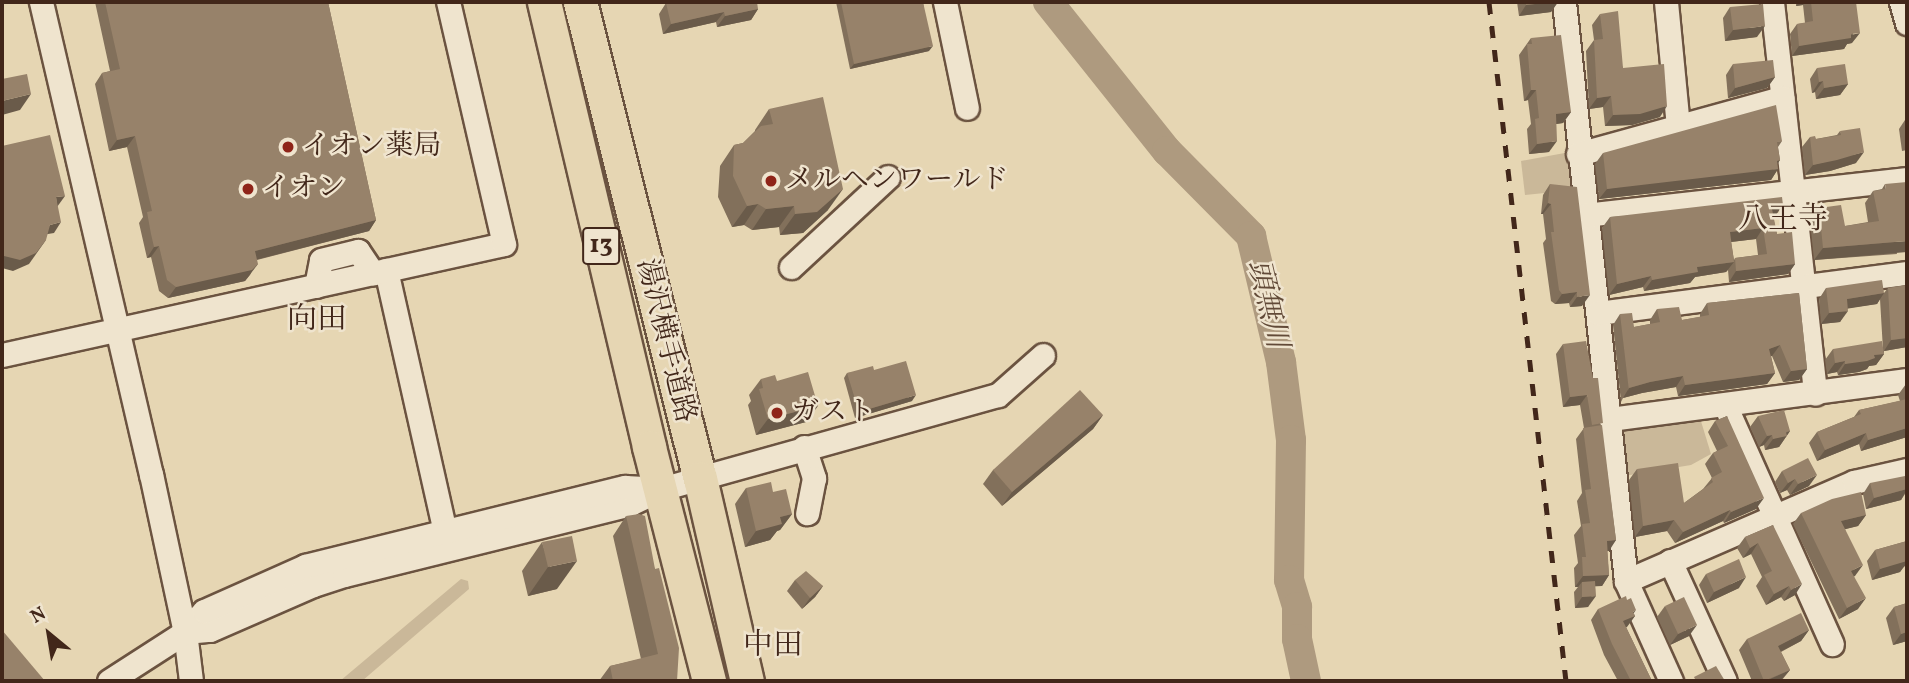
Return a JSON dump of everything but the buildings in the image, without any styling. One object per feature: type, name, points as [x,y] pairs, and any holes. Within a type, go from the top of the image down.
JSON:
[{"type":"highway","name":"湯沢横手道路","points":[[544,2],[709,681]]},
{"type":"highway","name":"湯沢横手道路","points":[[580,2],[700,478],[747,681]]},
{"type":"street","points":[[41,2],[185,632],[191,681]]},
{"type":"street","points":[[2,355],[504,244],[448,2]]},
{"type":"street","points":[[945,2],[967,108]]},
{"type":"street","points":[[1564,2],[1578,153],[1610,419],[1626,581],[1671,681]]},
{"type":"street","points":[[1666,2],[1678,127]]},
{"type":"street","points":[[1772,2],[1815,394]]},
{"type":"street","points":[[1901,2],[1907,23]]},
{"type":"street","points":[[1578,153],[1782,98]]},
{"type":"street","points":[[791,267],[888,177]]},
{"type":"street","points":[[1585,215],[1907,179]]},
{"type":"street","points":[[380,272],[444,531]]},
{"type":"street","points":[[1598,313],[1907,273]]},
{"type":"street","points":[[185,632],[210,630],[313,585],[344,575],[630,504],[661,489],[998,395],[1043,355]]},
{"type":"street","points":[[1610,419],[1907,380]]},
{"type":"street","points":[[1725,405],[1832,644]]},
{"type":"street","points":[[804,447],[814,478],[807,513]]},
{"type":"street","points":[[1626,581],[1775,514],[1854,482],[1907,470]]},
{"type":"street","points":[[109,681],[185,632],[204,611],[305,566],[625,487],[661,489]]},
{"type":"street","points":[[1670,561],[1725,681]]},
{"type":"shaded area","points":[[1570,152],[1574,190],[1525,195],[1521,161]]},
{"type":"shaded area","points":[[1700,418],[1711,454],[1691,465],[1624,476],[1619,436],[1628,426]]},
{"type":"shaded area","points":[[461,579],[468,581],[469,589],[362,681],[340,681]]},
{"type":"waterway","name":"頭無川","points":[[1048,2],[1167,151],[1251,236],[1281,362],[1291,440],[1289,580],[1297,607],[1297,639],[1306,681]]},
{"type":"railway","points":[[1489,2],[1566,681]]},
{"type":"place","name":"イオン薬局","points":[[288,147]]},
{"type":"place","name":"メルヘンワールド","points":[[771,181]]},
{"type":"place","name":"イオン","points":[[248,189]]},
{"type":"place","name":"ガスト","points":[[777,413]]},
{"type":"district","name":"八王寺","points":[[1783,220]]},
{"type":"district","name":"向田","points":[[317,320]]},
{"type":"district","name":"中田","points":[[773,646]]}]
